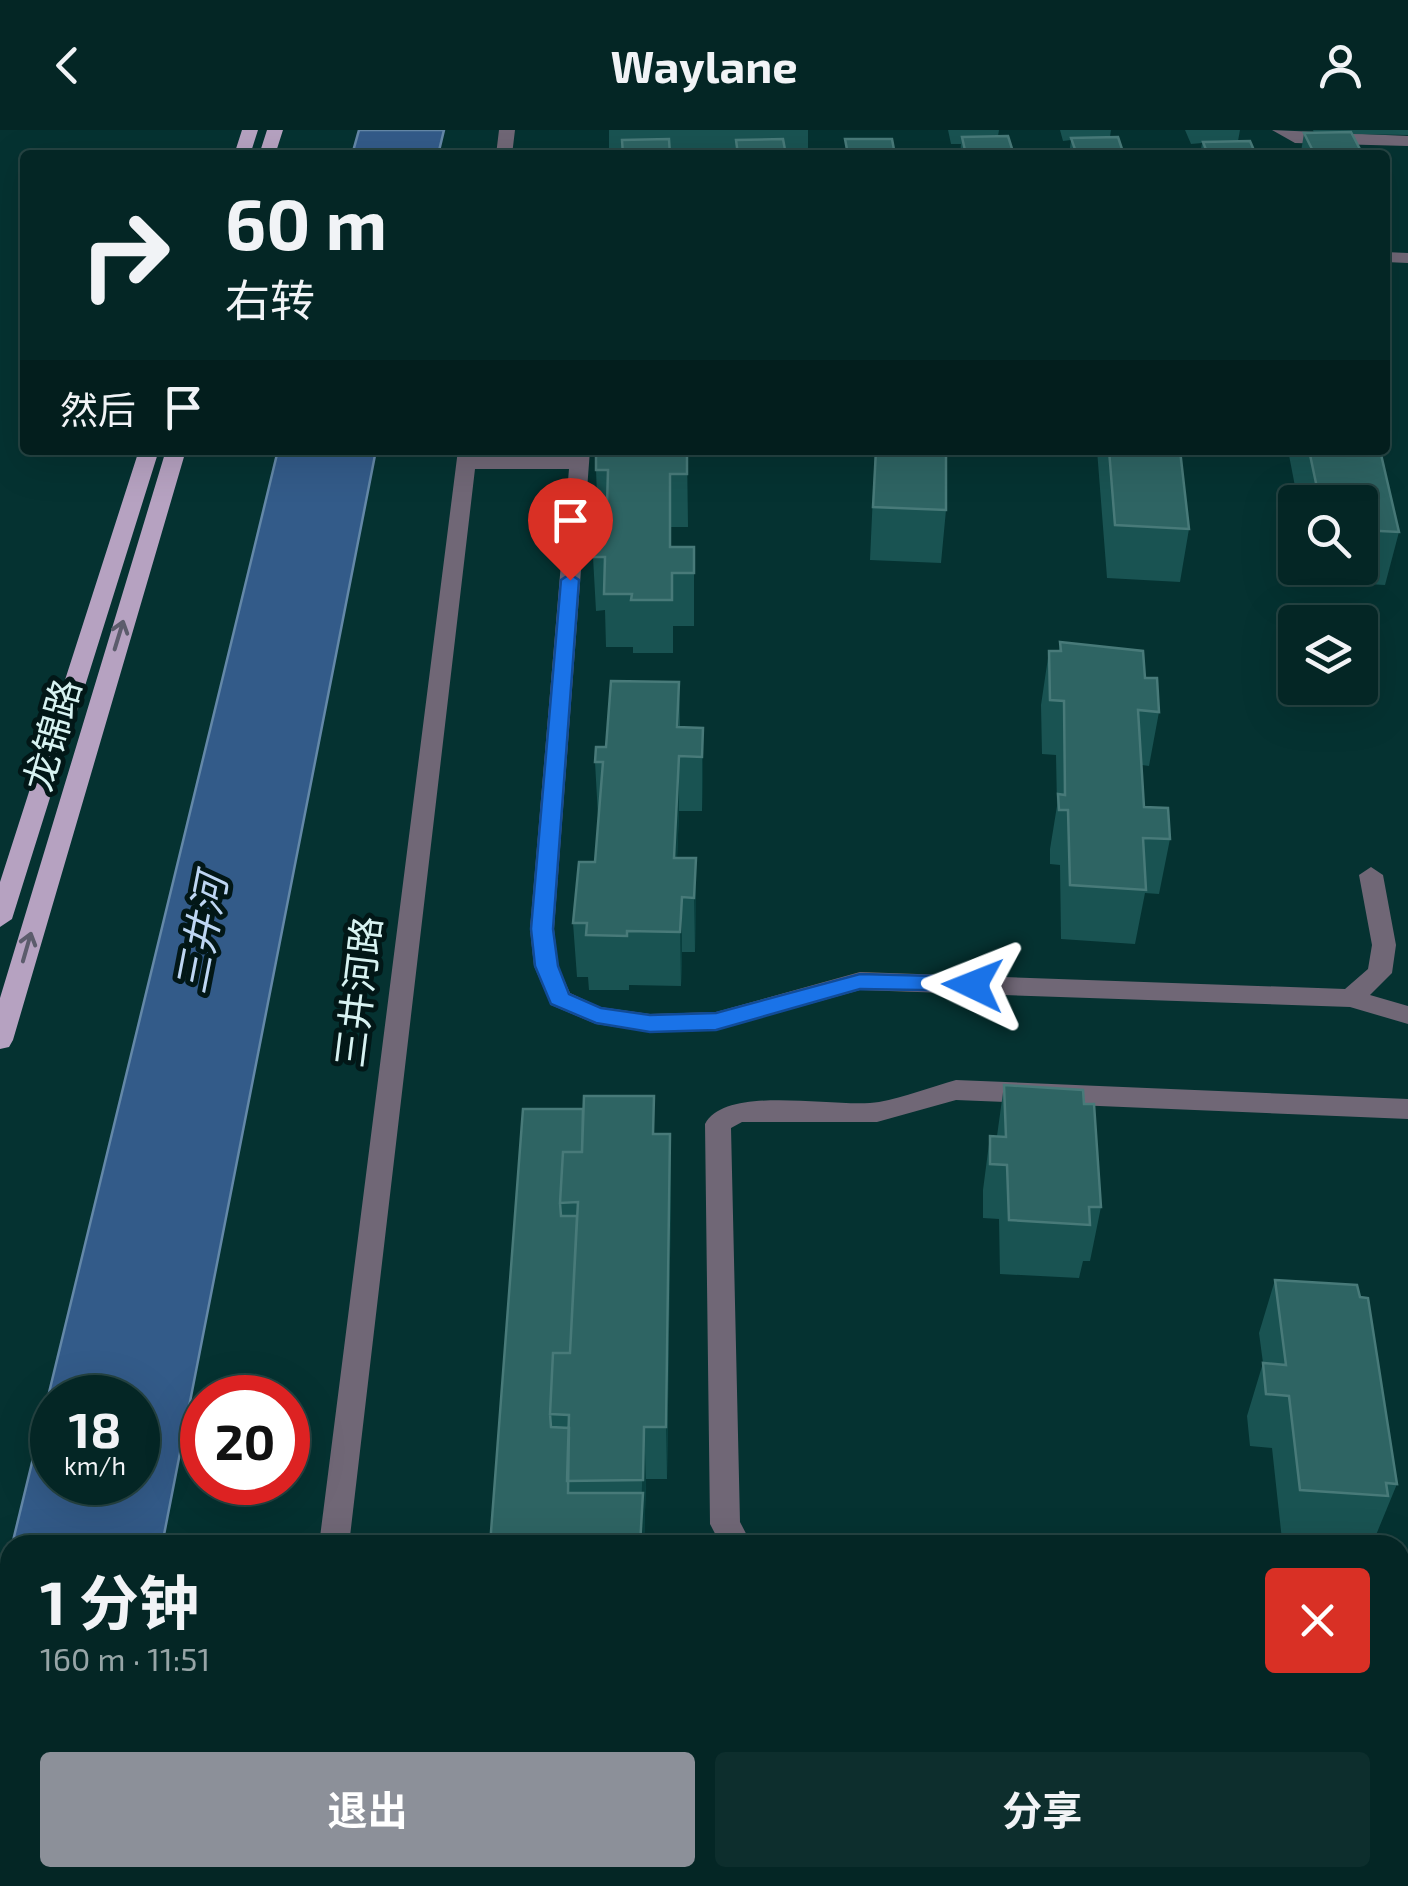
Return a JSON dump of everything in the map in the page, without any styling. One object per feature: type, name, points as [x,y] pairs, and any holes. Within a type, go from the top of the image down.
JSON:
[{"type":"main road","name":"龙锦路","points":[[0,919],[146,455]]},
{"type":"main road","name":"龙锦路","points":[[0,1040],[175,455]]},
{"type":"street","points":[[1280,130],[1295,138],[1408,141]]},
{"type":"street","points":[[467,456],[580,456],[542,929],[546,966],[560,999],[596,1015],[650,1024],[716,1021],[860,982],[1350,998],[1408,1015]]},
{"type":"street","name":"三井河路","points":[[335,1535],[467,456]]},
{"type":"street","points":[[1350,998],[1380,974],[1384,945],[1371,875]]},
{"type":"street","points":[[731,1535],[725,1524],[718,1124],[737,1112],[878,1112],[956,1090],[1408,1109]]},
{"type":"water","points":[[359,130],[444,130],[439,150],[353,150]]},
{"type":"water","name":"三井河","points":[[277,455],[375,455],[195,1375],[180,1375],[180,1453],[164,1535],[14,1535],[30,1471],[30,1505],[160,1505],[160,1375],[53,1375]]},
{"type":"building","points":[[1351,132],[1360,150],[1312,150],[1304,133]]},
{"type":"building","points":[[1008,136],[1012,150],[965,150],[962,137]]},
{"type":"building","points":[[1118,137],[1122,150],[1075,150],[1071,138]]},
{"type":"building","points":[[669,139],[670,150],[623,150],[622,140]]},
{"type":"building","points":[[783,139],[785,150],[737,150],[736,140]]},
{"type":"building","points":[[845,139],[892,139],[894,150],[847,150]]},
{"type":"building","points":[[1250,141],[1254,150],[1206,150],[1203,142]]},
{"type":"building","points":[[596,455],[687,455],[687,474],[670,474],[670,547],[694,547],[694,573],[672,573],[672,600],[631,600],[632,594],[604,594],[605,557],[593,557],[594,538],[606,539],[608,470],[596,470]]},
{"type":"building","points":[[876,455],[946,455],[946,510],[873,507]]},
{"type":"building","points":[[1109,455],[1181,455],[1189,529],[1115,525]]},
{"type":"building","points":[[1310,455],[1381,455],[1399,532],[1378,531],[1378,485],[1316,485]]},
{"type":"building","points":[[1060,642],[1143,651],[1145,678],[1157,678],[1159,712],[1138,710],[1144,807],[1168,808],[1170,839],[1143,838],[1146,890],[1070,885],[1068,810],[1059,810],[1058,794],[1065,795],[1064,701],[1050,700],[1049,651],[1061,651]]},
{"type":"building","points":[[611,681],[679,682],[677,727],[703,728],[702,757],[679,756],[674,858],[696,858],[694,898],[682,897],[680,932],[586,935],[587,923],[573,923],[579,862],[595,862],[603,762],[595,762],[596,747],[606,747]]},
{"type":"building","points":[[1004,1085],[1083,1090],[1084,1104],[1094,1104],[1101,1207],[1089,1207],[1090,1225],[1009,1220],[1007,1165],[990,1164],[990,1136],[1006,1137]]},
{"type":"building","points":[[584,1096],[654,1096],[653,1134],[670,1134],[666,1427],[644,1427],[643,1480],[567,1481],[569,1415],[550,1414],[553,1353],[570,1353],[578,1202],[560,1203],[563,1152],[582,1152]]},
{"type":"building","points":[[523,1109],[583,1109],[582,1152],[563,1152],[561,1216],[577,1216],[570,1353],[553,1353],[551,1427],[569,1428],[568,1493],[643,1493],[641,1535],[491,1535]]},
{"type":"building","points":[[1275,1280],[1357,1285],[1360,1297],[1368,1298],[1397,1484],[1386,1483],[1388,1496],[1300,1490],[1289,1396],[1266,1394],[1263,1363],[1286,1365]]},
{"type":"route","points":[[570,580],[542,929],[546,966],[560,999],[596,1015],[650,1024],[716,1021],[860,982],[973,985]]}]
